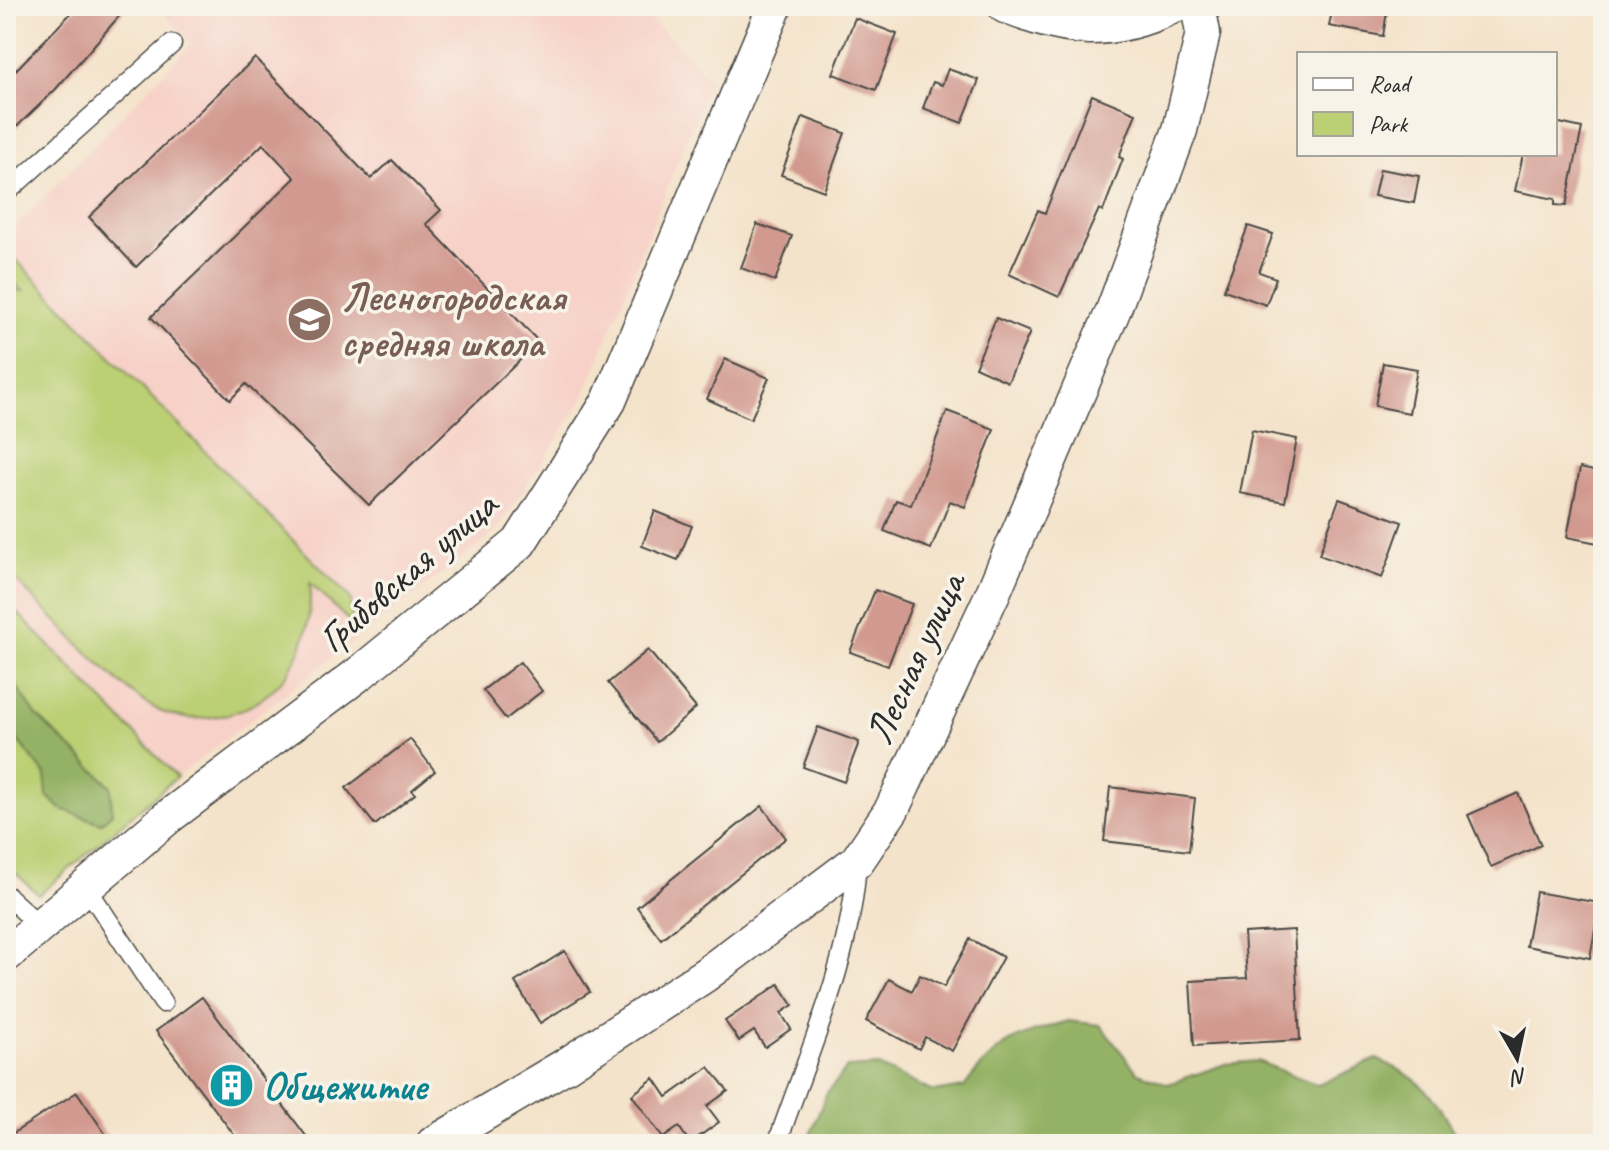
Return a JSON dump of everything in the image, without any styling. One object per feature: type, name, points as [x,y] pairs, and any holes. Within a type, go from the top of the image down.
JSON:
[{"type":"street","name":"Грибовская улица","points":[[6,955],[168,817],[360,673],[519,543],[609,401],[775,6]]},
{"type":"street","points":[[1005,6],[1049,24],[1089,29],[1145,19],[1173,6]]},
{"type":"street","name":"Лесная улица","points":[[433,1144],[568,1064],[705,975],[857,861],[892,809],[945,696],[1113,311],[1180,130],[1203,33],[1198,6]]},
{"type":"lane","points":[[6,193],[172,44]]},
{"type":"lane","points":[[777,1144],[840,959],[855,901],[857,861]]},
{"type":"lane","points":[[85,885],[163,1003]]},
{"type":"lane","points":[[6,895],[39,925]]},
{"type":"shaded area","name":"Лесногородская средняя школа","points":[[156,6],[653,6],[648,15],[710,80],[582,402],[496,532],[177,777],[6,601],[6,237],[192,43]]},
{"type":"green space","points":[[10,254],[350,598],[353,625],[310,583],[307,629],[297,657],[290,670],[269,693],[246,708],[220,716],[192,718],[165,713],[148,704],[106,670],[6,570],[6,288],[23,291],[6,274],[6,258]]},
{"type":"green space","points":[[6,601],[177,777],[39,895],[6,864]]},
{"type":"green space","points":[[6,671],[37,716],[111,786],[112,813],[101,823],[61,809],[47,796],[45,774],[6,726]]},
{"type":"green space","points":[[1068,1021],[1100,1025],[1138,1073],[1168,1084],[1225,1064],[1257,1061],[1318,1085],[1376,1059],[1407,1074],[1428,1092],[1461,1144],[807,1144],[826,1094],[847,1068],[878,1066],[933,1092],[964,1087],[987,1059],[1009,1043]]},
{"type":"building","points":[[78,6],[128,6],[55,90],[6,137],[6,80]]},
{"type":"building","points":[[1333,6],[1388,6],[1383,36],[1329,26]]},
{"type":"building","points":[[855,18],[897,34],[876,90],[833,74]]},
{"type":"building","points":[[255,58],[371,179],[392,160],[441,210],[426,224],[539,342],[369,505],[246,384],[230,400],[151,317],[295,178],[263,144],[136,267],[89,217]]},
{"type":"building","points":[[948,69],[979,80],[962,123],[923,108],[933,82],[942,85]]},
{"type":"building","points":[[1092,95],[1136,113],[1103,211],[1099,209],[1059,297],[1009,274],[1038,210],[1045,213]]},
{"type":"building","points":[[803,117],[845,133],[824,191],[781,175]]},
{"type":"building","points":[[1557,122],[1582,128],[1566,206],[1555,205],[1555,199],[1515,191],[1523,156],[1557,156]]},
{"type":"building","points":[[1380,169],[1419,176],[1414,203],[1374,196]]},
{"type":"building","points":[[757,224],[792,236],[775,281],[741,268]]},
{"type":"building","points":[[1248,226],[1273,234],[1259,272],[1276,278],[1266,305],[1224,290]]},
{"type":"building","points":[[996,318],[1030,332],[1008,382],[975,367]]},
{"type":"building","points":[[725,359],[769,378],[751,419],[707,399]]},
{"type":"building","points":[[1383,363],[1417,369],[1409,413],[1375,406]]},
{"type":"building","points":[[947,411],[994,429],[965,507],[950,501],[931,549],[884,531],[896,500],[911,505]]},
{"type":"building","points":[[1252,430],[1297,439],[1285,502],[1240,493]]},
{"type":"building","points":[[1580,468],[1603,473],[1603,544],[1567,537]]},
{"type":"building","points":[[1339,499],[1402,522],[1382,578],[1319,555]]},
{"type":"building","points":[[655,511],[692,526],[678,560],[642,546]]},
{"type":"building","points":[[875,590],[912,604],[888,666],[850,652]]},
{"type":"building","points":[[648,650],[696,708],[657,742],[608,683]]},
{"type":"building","points":[[520,662],[542,691],[506,719],[483,690]]},
{"type":"building","points":[[818,727],[859,742],[844,782],[803,767]]},
{"type":"building","points":[[410,739],[435,771],[412,790],[415,794],[375,825],[346,788]]},
{"type":"building","points":[[1110,787],[1195,798],[1189,851],[1104,841]]},
{"type":"building","points":[[1518,793],[1541,845],[1491,867],[1468,815]]},
{"type":"building","points":[[762,806],[786,838],[661,939],[637,907]]},
{"type":"building","points":[[1536,892],[1600,903],[1590,958],[1526,946]]},
{"type":"building","points":[[1294,930],[1300,1040],[1194,1046],[1190,981],[1247,978],[1244,933]]},
{"type":"building","points":[[970,939],[1003,957],[952,1051],[925,1037],[919,1049],[866,1021],[889,979],[912,991],[920,975],[944,987]]},
{"type":"building","points":[[565,951],[590,992],[540,1023],[515,982]]},
{"type":"building","points":[[779,984],[793,1005],[781,1013],[791,1029],[765,1047],[754,1031],[739,1041],[725,1021]]},
{"type":"building","name":"Общежитие","points":[[202,997],[312,1144],[241,1144],[156,1031]]},
{"type":"building","points":[[709,1067],[728,1091],[707,1106],[719,1122],[690,1143],[679,1127],[663,1138],[632,1095],[654,1078],[667,1097]]},
{"type":"building","points":[[77,1092],[112,1144],[6,1144],[6,1138]]},
{"type":"place","name":"Лесногородская средняя школа","points":[[310,319]]},
{"type":"place","name":"Общежитие","points":[[232,1085]]}]
